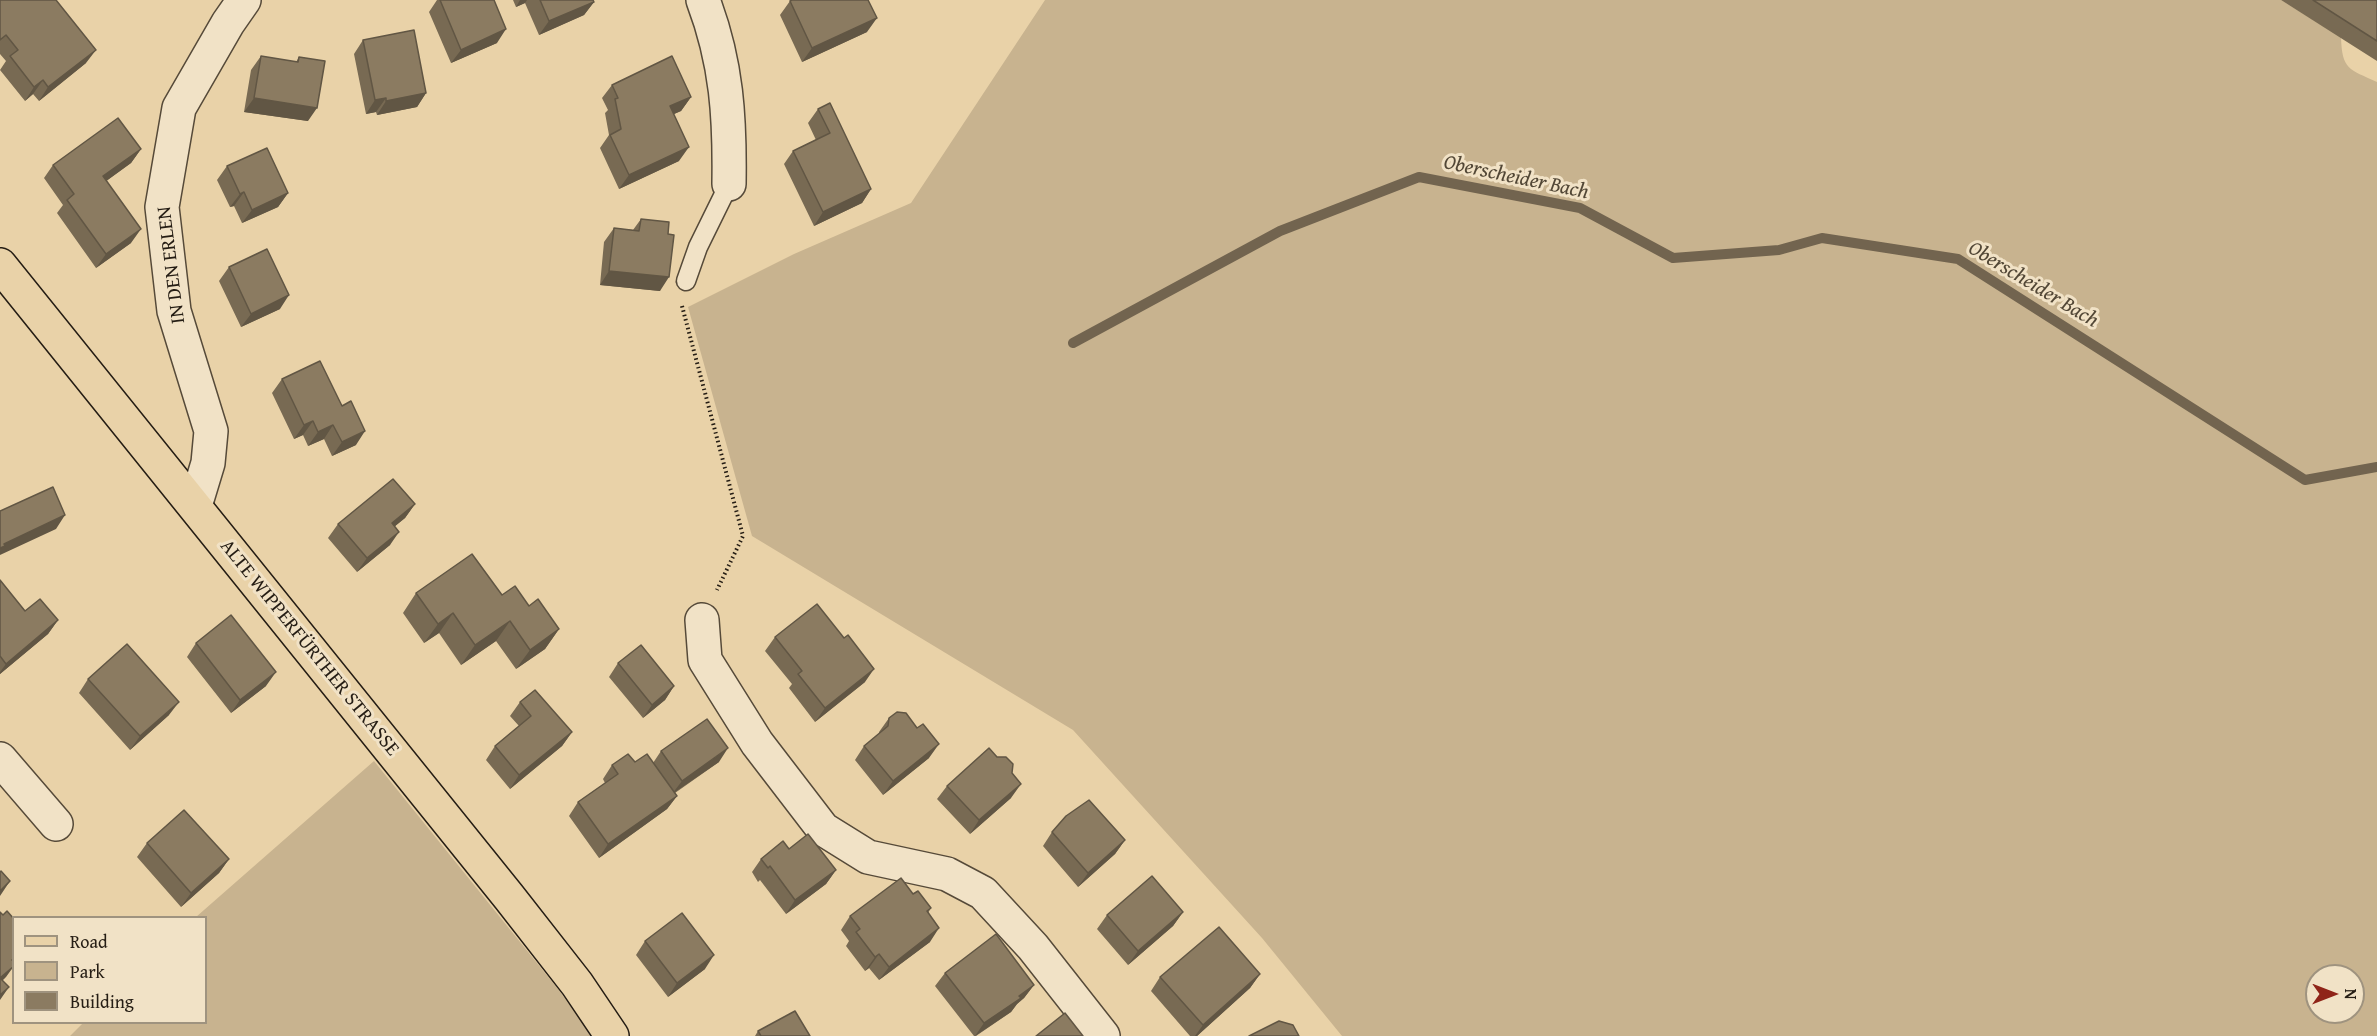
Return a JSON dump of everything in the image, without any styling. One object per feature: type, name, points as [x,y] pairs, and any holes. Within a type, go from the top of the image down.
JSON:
[{"type":"main road","name":"ALTE WIPPERFÜRTHER STRASSE","points":[[0,265],[516,905],[577,984],[612,1036]]},
{"type":"street","name":"IN DEN ERLEN","points":[[195,506],[208,463],[211,431],[174,311],[162,207],[179,108],[228,22],[244,0]]},
{"type":"street","points":[[703,0],[714,28],[729,108],[729,184]]},
{"type":"street","points":[[702,620],[705,660],[757,743],[823,829],[868,857],[946,874],[983,893],[1033,947],[1104,1036]]},
{"type":"street","points":[[0,759],[56,824]]},
{"type":"lane","points":[[686,281],[698,247],[729,184]]},
{"type":"path","points":[[686,281],[682,311],[743,536],[702,620]]},
{"type":"green space","points":[[1045,0],[2281,0],[2341,37],[2343,56],[2349,67],[2377,82],[2377,1036],[1342,1036],[1262,938],[1073,730],[752,536],[688,307],[794,254],[911,203]]},
{"type":"green space","points":[[374,761],[558,989],[592,1036],[70,1036],[82,1024],[207,1024],[207,916],[197,916]]},
{"type":"building","points":[[0,0],[56,0],[96,50],[48,87],[43,80],[34,87],[10,56],[18,50],[6,35],[0,40]]},
{"type":"building","points":[[440,0],[494,0],[506,29],[461,50]]},
{"type":"building","points":[[540,0],[593,0],[594,2],[549,21]]},
{"type":"building","points":[[868,0],[877,18],[812,48],[790,1]]},
{"type":"building","points":[[2313,0],[2377,0],[2377,41]]},
{"type":"building","points":[[414,30],[426,93],[386,101],[386,98],[375,100],[363,40]]},
{"type":"building","points":[[261,56],[298,62],[299,57],[325,61],[317,108],[254,98]]},
{"type":"building","points":[[672,56],[691,97],[670,106],[689,147],[629,175],[610,135],[621,129],[615,99],[618,98],[612,85]]},
{"type":"building","points":[[830,103],[871,189],[823,212],[793,151],[830,133],[818,109]]},
{"type":"building","points":[[118,118],[141,149],[103,176],[141,229],[106,254],[67,200],[74,194],[53,165]]},
{"type":"building","points":[[267,148],[288,193],[252,210],[244,192],[240,194],[227,166]]},
{"type":"building","points":[[641,219],[669,222],[668,234],[674,235],[669,277],[609,271],[614,228],[639,231]]},
{"type":"building","points":[[267,249],[289,295],[251,314],[229,267]]},
{"type":"building","points":[[320,361],[342,406],[351,401],[365,431],[342,442],[333,425],[318,432],[313,421],[304,425],[282,379]]},
{"type":"building","points":[[393,479],[415,504],[392,523],[399,532],[367,558],[338,524]]},
{"type":"building","points":[[53,487],[65,515],[0,548],[0,511]]},
{"type":"building","points":[[472,554],[502,595],[515,586],[529,606],[538,599],[559,629],[530,650],[510,621],[475,645],[453,613],[438,624],[416,593]]},
{"type":"building","points":[[0,580],[25,611],[40,599],[58,620],[6,664],[0,656]]},
{"type":"building","points":[[817,604],[844,638],[848,635],[874,669],[825,708],[798,674],[802,671],[775,637]]},
{"type":"building","points":[[231,615],[276,672],[240,700],[196,643]]},
{"type":"building","points":[[127,644],[179,702],[140,736],[88,679]]},
{"type":"building","points":[[641,645],[674,686],[652,705],[618,663]]},
{"type":"building","points":[[535,690],[572,732],[519,775],[495,746],[531,716],[520,702]]},
{"type":"building","points":[[897,712],[906,713],[917,728],[923,724],[939,744],[893,781],[864,746],[888,726],[889,718]]},
{"type":"building","points":[[707,719],[728,748],[682,781],[661,751]]},
{"type":"building","points":[[989,748],[997,757],[1006,757],[1013,764],[1012,773],[1021,784],[979,820],[947,786]]},
{"type":"building","points":[[628,754],[635,762],[647,754],[677,796],[608,844],[578,802],[618,774],[612,765]]},
{"type":"building","points":[[1089,800],[1125,840],[1088,873],[1052,832],[1066,816]]},
{"type":"building","points":[[184,810],[229,859],[191,893],[147,843]]},
{"type":"building","points":[[808,834],[836,870],[795,900],[770,866],[768,868],[761,859],[783,841],[789,849]]},
{"type":"building","points":[[0,872],[10,881],[0,891]]},
{"type":"building","points":[[1152,876],[1183,912],[1138,951],[1107,915]]},
{"type":"building","points":[[901,878],[913,894],[918,891],[931,908],[927,911],[939,928],[889,967],[879,954],[875,957],[856,932],[860,929],[850,916]]},
{"type":"building","points":[[7,911],[12,917],[12,968],[0,978],[0,912],[3,915]]},
{"type":"building","points":[[682,913],[714,955],[677,983],[645,941]]},
{"type":"building","points":[[1219,927],[1260,974],[1203,1025],[1160,977]]},
{"type":"building","points":[[996,934],[1034,985],[1019,996],[1021,998],[984,1023],[945,973]]},
{"type":"building","points":[[0,978],[9,987],[0,995]]},
{"type":"building","points":[[795,1011],[810,1036],[761,1036],[758,1031]]},
{"type":"building","points":[[1065,1013],[1083,1036],[1036,1036]]},
{"type":"building","points":[[1279,1021],[1293,1025],[1299,1036],[1249,1036]]},
{"type":"waterway","name":"Oberscheider Bach","points":[[1073,343],[1280,231],[1419,177],[1580,208],[1673,258],[1779,250],[1822,238],[1958,259],[2305,480],[2377,467]]}]
